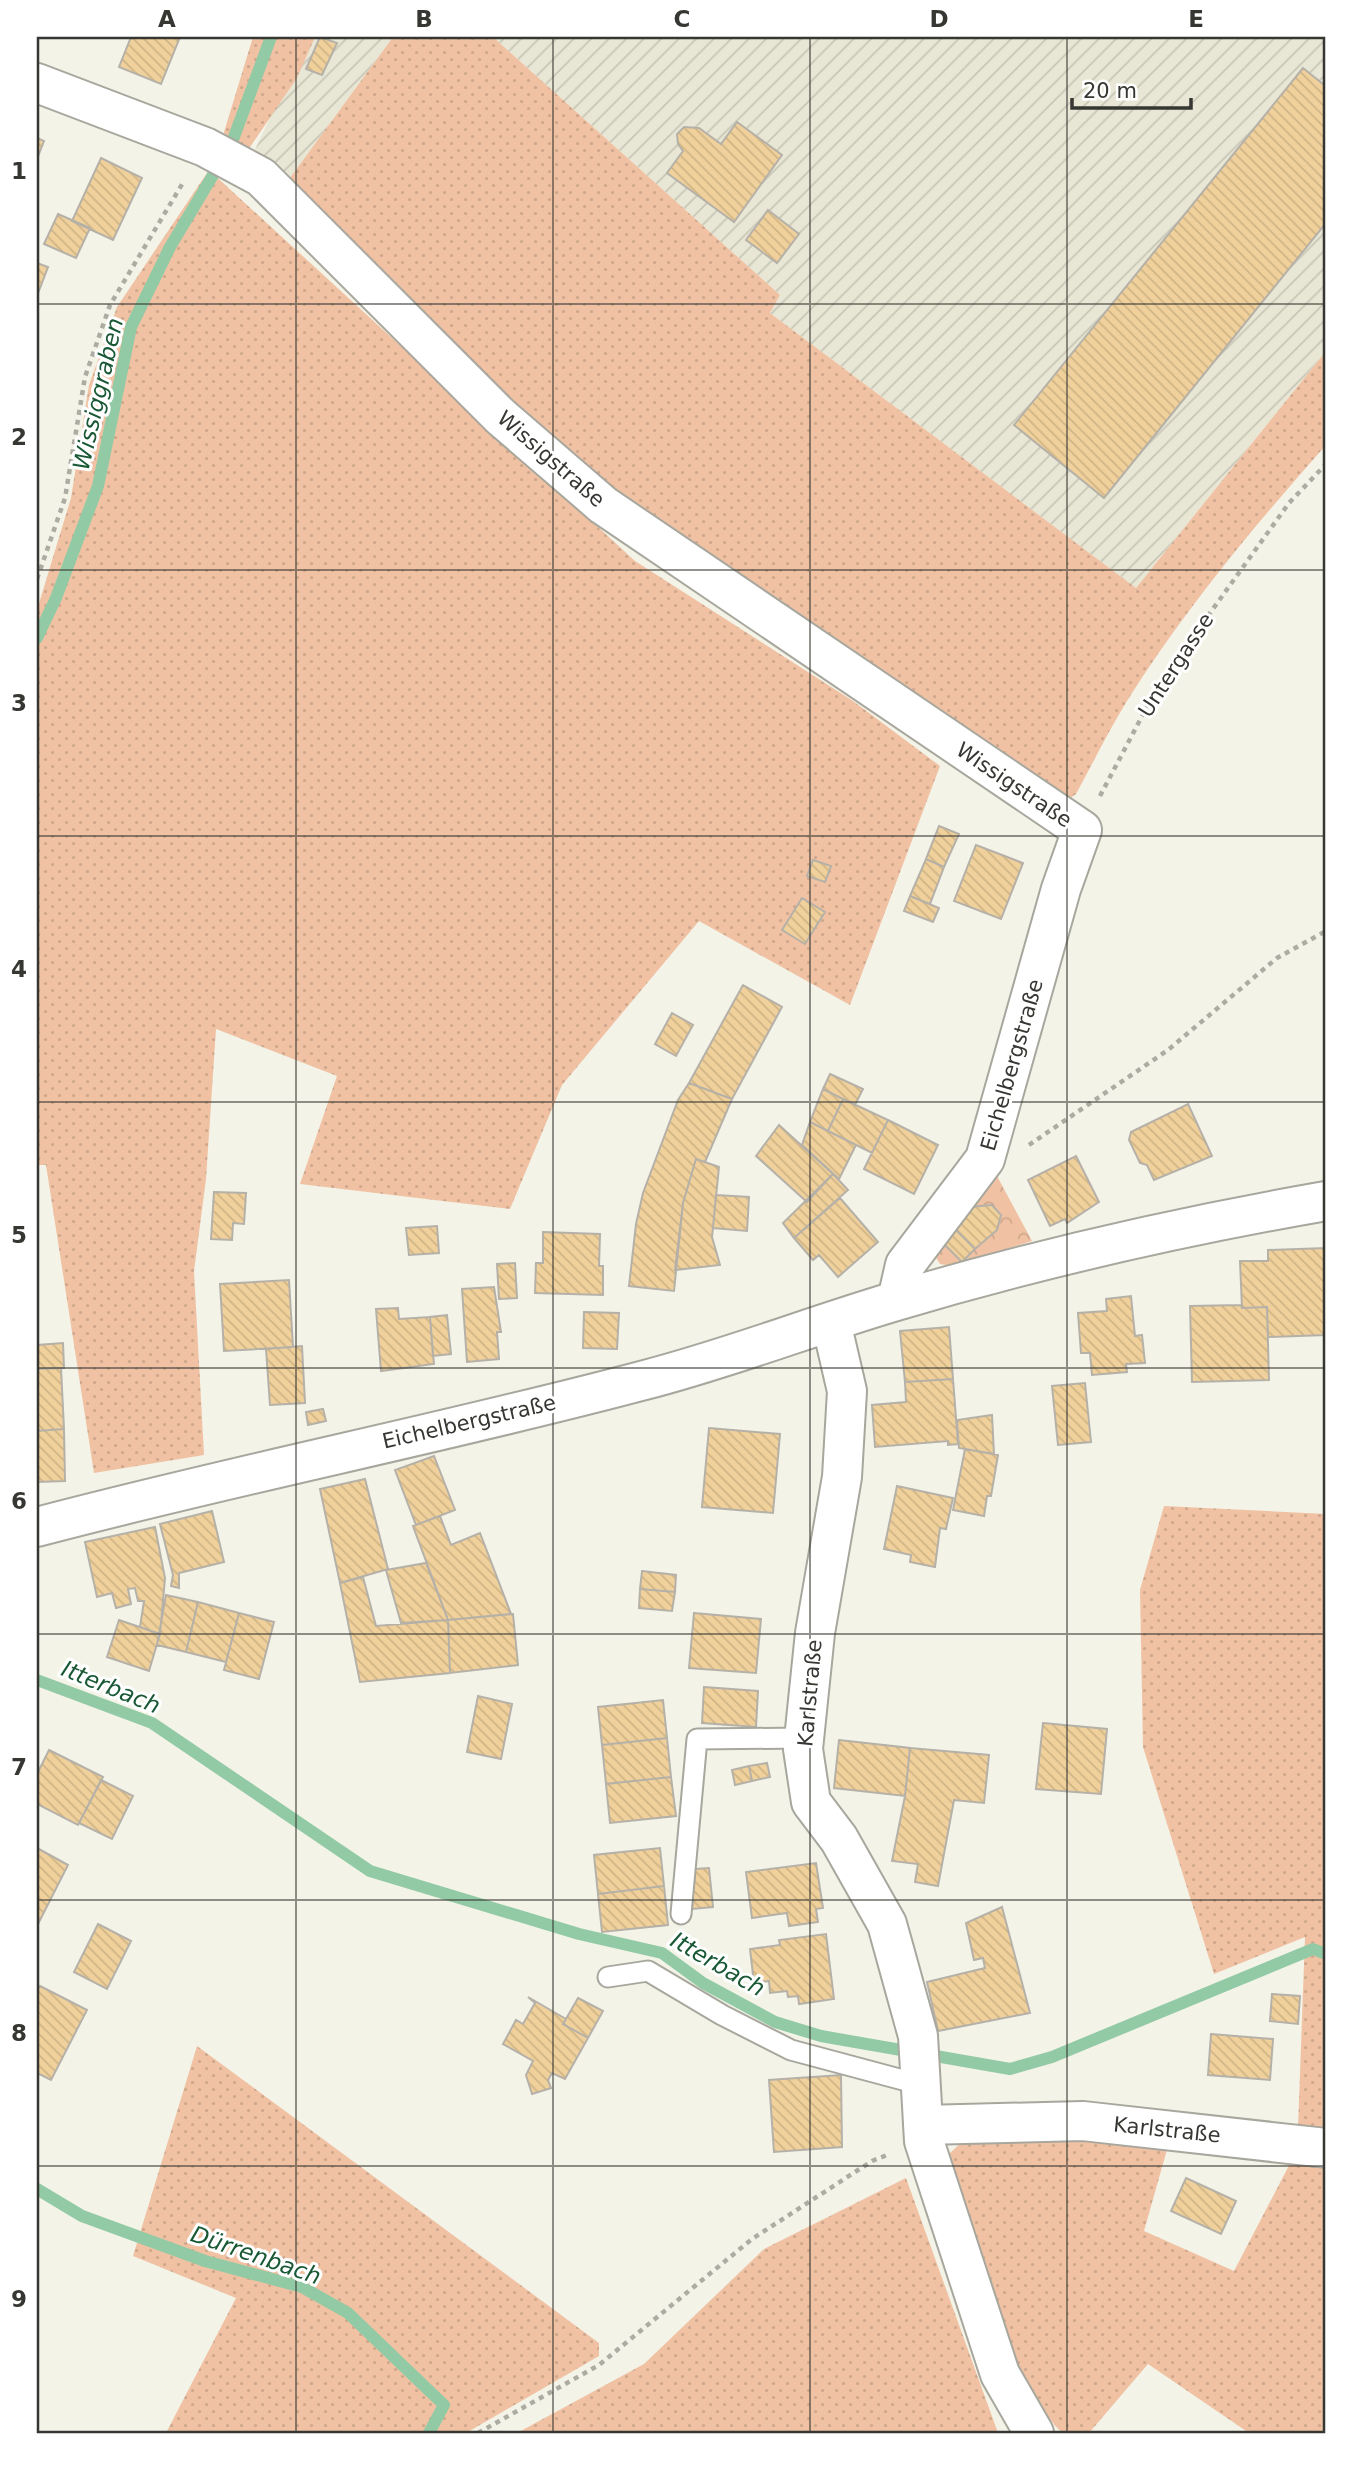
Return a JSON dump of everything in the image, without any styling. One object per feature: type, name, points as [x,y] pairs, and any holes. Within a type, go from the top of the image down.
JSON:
[{"type":"street","name":"Wissigstraße","points":[[37,83],[205,147],[261,177],[500,417],[603,505],[1082,831]]},
{"type":"street","name":"Eichelbergstraße","points":[[897,1300],[905,1265],[985,1159],[1061,889],[1082,831]]},
{"type":"street","name":"Eichelbergstraße","points":[[37,1527],[161,1494],[643,1381],[897,1300],[1206,1222],[1326,1201]]},
{"type":"street","name":"Karlstraße","points":[[831,1322],[847,1391],[842,1477],[814,1633],[804,1738],[811,1802],[839,1839],[887,1924],[918,2036],[918,2084],[923,2133],[1000,2374],[1034,2433]]},
{"type":"street","name":"Karlstraße","points":[[923,2133],[1083,2121],[1326,2148]]},
{"type":"lane","points":[[681,1914],[697,1739],[804,1738]]},
{"type":"lane","points":[[608,1977],[648,1970],[722,2015],[791,2050],[918,2084]]},
{"type":"path","points":[[37,579],[65,498],[85,377],[110,305],[205,147]]},
{"type":"path","name":"Untergasse","points":[[1082,831],[1158,684],[1289,503],[1326,464]]},
{"type":"path","points":[[985,1159],[1012,1154],[1036,1142],[1168,1050],[1277,958],[1326,931]]},
{"type":"path","points":[[478,2433],[599,2365],[752,2239],[872,2161],[923,2133]]},
{"type":"shaded area","points":[[308,37],[393,37],[287,182],[253,154]]},
{"type":"shaded area","points":[[493,37],[1326,37],[1326,351],[1136,588],[770,313],[780,295]]},
{"type":"green space","points":[[253,37],[315,37],[297,78],[248,150],[221,142]]},
{"type":"green space","points":[[393,37],[493,37],[780,295],[770,313],[1136,588],[1326,351],[1326,445],[1247,537],[1172,634],[1120,712],[1076,794],[1065,802],[620,504],[487,386],[287,182]]},
{"type":"green space","points":[[209,170],[635,561],[853,701],[940,766],[850,1005],[699,921],[562,1085],[510,1209],[300,1184],[337,1076],[216,1029],[206,1179],[194,1271],[204,1455],[94,1473],[46,1165],[37,1165],[37,610],[71,498],[89,385],[117,307]]},
{"type":"green space","points":[[997,1176],[1032,1241],[951,1266],[940,1264],[935,1256],[986,1178]]},
{"type":"green space","points":[[1164,1506],[1326,1514],[1326,2131],[1298,2128],[1305,1937],[1214,1974],[1143,1747],[1140,1590]]},
{"type":"green space","points":[[197,2046],[599,2343],[599,2356],[466,2433],[166,2433],[236,2298],[133,2256]]},
{"type":"green space","points":[[968,2136],[1170,2139],[1144,2231],[1234,2271],[1296,2152],[1326,2156],[1326,2433],[1249,2433],[1148,2364],[1089,2433],[1062,2433],[1041,2406],[1022,2374],[1006,2339],[979,2263],[948,2155]]},
{"type":"green space","points":[[906,2178],[998,2433],[517,2433],[644,2364],[764,2249]]},
{"type":"building","points":[[131,37],[180,37],[161,84],[119,67]]},
{"type":"building","points":[[320,37],[337,43],[322,75],[306,69]]},
{"type":"building","points":[[1303,68],[1323,84],[1326,80],[1326,223],[1104,498],[1014,425]]},
{"type":"building","points":[[737,122],[782,155],[734,222],[667,173],[683,151],[678,144],[677,134],[684,127],[699,128],[721,144]]},
{"type":"building","points":[[37,138],[44,141],[37,159]]},
{"type":"building","points":[[101,158],[142,178],[113,240],[72,221]]},
{"type":"building","points":[[768,210],[799,234],[777,263],[746,240]]},
{"type":"building","points":[[58,214],[90,228],[76,258],[44,244]]},
{"type":"building","points":[[37,263],[48,267],[37,296]]},
{"type":"building","points":[[939,826],[959,834],[944,867],[926,859]]},
{"type":"building","points":[[976,845],[1023,863],[1001,919],[954,901]]},
{"type":"building","points":[[926,859],[944,867],[930,904],[910,896]]},
{"type":"building","points":[[813,860],[831,866],[825,882],[807,876]]},
{"type":"building","points":[[910,896],[939,908],[933,922],[904,911]]},
{"type":"building","points":[[802,898],[825,912],[805,944],[782,930]]},
{"type":"building","points":[[743,985],[782,1007],[732,1099],[689,1083]]},
{"type":"building","points":[[672,1013],[693,1025],[676,1056],[655,1044]]},
{"type":"building","points":[[830,1074],[863,1089],[855,1105],[823,1089]]},
{"type":"building","points":[[689,1083],[732,1099],[705,1162],[696,1159],[683,1203],[674,1291],[629,1286],[636,1224],[643,1193],[678,1100]]},
{"type":"building","points":[[823,1089],[843,1099],[828,1131],[810,1122]]},
{"type":"building","points":[[843,1099],[888,1120],[872,1153],[828,1131]]},
{"type":"building","points":[[1188,1104],[1212,1156],[1154,1180],[1147,1165],[1140,1163],[1129,1140],[1131,1132]]},
{"type":"building","points":[[888,1120],[938,1145],[914,1194],[864,1169]]},
{"type":"building","points":[[810,1122],[856,1145],[839,1179],[802,1145]]},
{"type":"building","points":[[779,1125],[833,1174],[807,1202],[756,1156]]},
{"type":"building","points":[[1076,1156],[1099,1202],[1067,1223],[1065,1219],[1050,1226],[1028,1180]]},
{"type":"building","points":[[696,1159],[719,1167],[712,1237],[720,1265],[675,1270],[683,1203]]},
{"type":"building","points":[[833,1174],[848,1190],[794,1238],[783,1223]]},
{"type":"building","points":[[214,1192],[246,1193],[244,1224],[233,1223],[232,1240],[211,1239]]},
{"type":"building","points":[[716,1195],[749,1197],[747,1231],[713,1228]]},
{"type":"building","points":[[840,1198],[878,1242],[838,1277],[819,1255],[813,1260],[794,1238]]},
{"type":"building","points":[[992,1205],[1001,1215],[997,1230],[975,1249],[953,1227],[970,1207]]},
{"type":"building","points":[[437,1226],[439,1253],[409,1255],[406,1228]]},
{"type":"building","points":[[953,1227],[975,1249],[962,1262],[941,1241]]},
{"type":"building","points":[[543,1232],[600,1234],[599,1266],[603,1266],[603,1295],[535,1293],[536,1263],[543,1263]]},
{"type":"building","points":[[1326,1248],[1326,1335],[1268,1337],[1267,1307],[1242,1308],[1240,1261],[1268,1261],[1268,1250]]},
{"type":"building","points":[[515,1263],[517,1298],[499,1299],[497,1264]]},
{"type":"building","points":[[289,1280],[293,1347],[224,1351],[220,1284]]},
{"type":"building","points":[[494,1287],[501,1332],[497,1332],[499,1359],[467,1362],[462,1289]]},
{"type":"building","points":[[1131,1296],[1135,1336],[1142,1335],[1145,1363],[1126,1364],[1127,1372],[1092,1375],[1090,1353],[1081,1353],[1078,1313],[1107,1311],[1106,1299]]},
{"type":"building","points":[[1241,1305],[1242,1308],[1267,1307],[1269,1380],[1192,1382],[1190,1306]]},
{"type":"building","points":[[398,1308],[399,1319],[430,1317],[434,1364],[381,1371],[376,1309]]},
{"type":"building","points":[[584,1312],[619,1313],[617,1349],[583,1348]]},
{"type":"building","points":[[447,1315],[451,1354],[433,1356],[430,1317]]},
{"type":"building","points":[[949,1327],[953,1379],[905,1382],[900,1331]]},
{"type":"building","points":[[63,1343],[64,1368],[37,1369],[37,1345]]},
{"type":"building","points":[[302,1346],[305,1403],[270,1405],[266,1349]]},
{"type":"building","points":[[61,1368],[64,1429],[37,1431],[37,1369]]},
{"type":"building","points":[[953,1379],[958,1444],[948,1445],[948,1441],[875,1447],[872,1405],[906,1402],[905,1382]]},
{"type":"building","points":[[1085,1383],[1091,1442],[1058,1445],[1052,1386]]},
{"type":"building","points":[[323,1409],[326,1421],[308,1425],[306,1412]]},
{"type":"building","points":[[992,1415],[994,1454],[959,1448],[957,1420]]},
{"type":"building","points":[[709,1428],[780,1434],[773,1513],[702,1507]]},
{"type":"building","points":[[64,1429],[65,1481],[37,1482],[37,1431]]},
{"type":"building","points":[[965,1449],[998,1455],[991,1496],[987,1496],[984,1516],[953,1510]]},
{"type":"building","points":[[434,1456],[455,1510],[416,1525],[395,1470]]},
{"type":"building","points":[[365,1479],[388,1569],[340,1583],[320,1489]]},
{"type":"building","points":[[897,1486],[953,1498],[946,1529],[940,1528],[935,1567],[910,1562],[911,1555],[884,1549]]},
{"type":"building","points":[[212,1511],[224,1562],[179,1573],[179,1588],[171,1586],[173,1575],[160,1524]]},
{"type":"building","points":[[440,1516],[451,1545],[480,1533],[511,1614],[448,1620],[413,1526]]},
{"type":"building","points":[[155,1527],[165,1578],[160,1634],[140,1627],[144,1601],[138,1601],[135,1588],[128,1589],[131,1604],[116,1608],[112,1593],[97,1597],[85,1542]]},
{"type":"building","points":[[426,1563],[448,1620],[401,1623],[386,1570]]},
{"type":"building","points":[[642,1571],[676,1575],[675,1592],[640,1589]]},
{"type":"building","points":[[363,1577],[376,1626],[448,1620],[450,1673],[360,1682],[340,1583]]},
{"type":"building","points":[[640,1589],[675,1592],[672,1611],[639,1608]]},
{"type":"building","points":[[166,1595],[198,1602],[186,1652],[157,1645]]},
{"type":"building","points":[[198,1602],[239,1613],[226,1662],[186,1652]]},
{"type":"building","points":[[239,1613],[274,1622],[259,1679],[224,1670]]},
{"type":"building","points":[[694,1613],[761,1619],[756,1673],[689,1668]]},
{"type":"building","points":[[513,1614],[518,1665],[450,1673],[448,1620]]},
{"type":"building","points":[[119,1620],[160,1634],[149,1671],[107,1657]]},
{"type":"building","points":[[704,1687],[758,1691],[756,1727],[702,1723]]},
{"type":"building","points":[[478,1696],[512,1704],[501,1759],[467,1752]]},
{"type":"building","points":[[663,1700],[667,1738],[602,1745],[598,1707]]},
{"type":"building","points":[[1043,1723],[1107,1729],[1101,1794],[1036,1789]]},
{"type":"building","points":[[667,1738],[671,1777],[606,1784],[602,1745]]},
{"type":"building","points":[[839,1740],[910,1748],[905,1796],[834,1788]]},
{"type":"building","points":[[910,1748],[989,1755],[984,1803],[954,1800],[938,1886],[915,1882],[918,1864],[892,1861],[905,1796]]},
{"type":"building","points":[[49,1750],[103,1777],[78,1825],[37,1804],[37,1774]]},
{"type":"building","points":[[767,1763],[770,1777],[752,1781],[749,1766]]},
{"type":"building","points":[[749,1766],[752,1781],[735,1785],[732,1770]]},
{"type":"building","points":[[671,1777],[676,1816],[610,1823],[606,1784]]},
{"type":"building","points":[[101,1780],[133,1796],[112,1839],[79,1823]]},
{"type":"building","points":[[37,1848],[68,1865],[37,1926]]},
{"type":"building","points":[[660,1848],[664,1886],[598,1894],[594,1855]]},
{"type":"building","points":[[816,1863],[823,1908],[816,1909],[818,1922],[789,1926],[787,1913],[752,1918],[746,1872]]},
{"type":"building","points":[[709,1868],[713,1907],[692,1909],[695,1869]]},
{"type":"building","points":[[664,1886],[668,1925],[602,1932],[598,1894]]},
{"type":"building","points":[[1002,1907],[1030,2013],[938,2031],[927,1982],[985,1968],[983,1958],[974,1960],[966,1923]]},
{"type":"building","points":[[98,1924],[131,1941],[107,1989],[74,1972]]},
{"type":"building","points":[[826,1934],[834,1999],[799,2004],[798,1996],[788,1997],[787,1991],[770,1993],[769,1981],[754,1983],[750,1949],[780,1945],[779,1940]]},
{"type":"building","points":[[40,1986],[87,2010],[51,2080],[37,2073],[37,1991]]},
{"type":"building","points":[[1272,1994],[1300,1996],[1298,2024],[1270,2021]]},
{"type":"building","points":[[528,1997],[566,2019],[563,2024],[588,2038],[565,2079],[552,2073],[548,2080],[551,2088],[532,2094],[526,2075],[533,2061],[503,2044],[516,2020],[523,2024],[535,2003]]},
{"type":"building","points":[[578,1998],[603,2011],[588,2038],[563,2024]]},
{"type":"building","points":[[1211,2034],[1273,2039],[1270,2080],[1208,2075]]},
{"type":"building","points":[[841,2075],[842,2147],[774,2152],[769,2080]]},
{"type":"building","points":[[1186,2178],[1236,2201],[1221,2234],[1171,2211]]},
{"type":"waterway","name":"Wissiggraben","points":[[37,638],[56,598],[98,486],[131,327],[170,247],[231,145],[271,37]]},
{"type":"waterway","name":"Itterbach","points":[[37,1680],[152,1723],[370,1871],[579,1934],[662,1953],[703,1983],[775,2022],[821,2036],[1010,2069],[1052,2057],[1313,1949],[1326,1954]]},
{"type":"waterway","name":"Dürrenbach","points":[[37,2189],[82,2216],[205,2261],[302,2287],[348,2313],[444,2405],[429,2433]]}]
